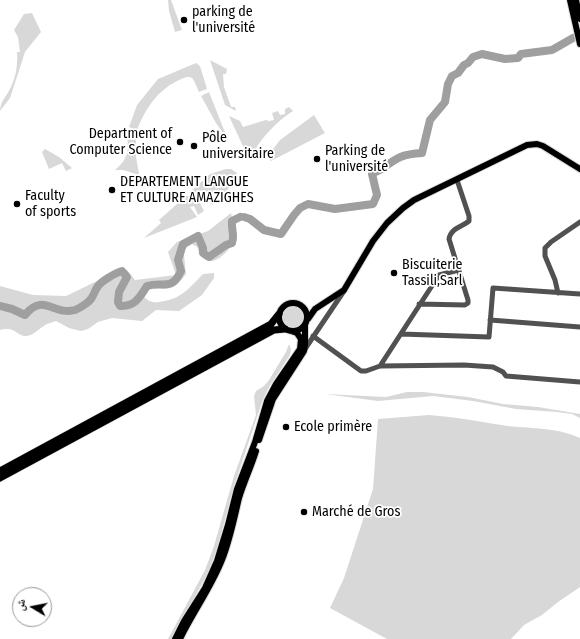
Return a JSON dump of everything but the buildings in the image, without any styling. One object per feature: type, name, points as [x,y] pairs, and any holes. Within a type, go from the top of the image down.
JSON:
[{"type":"highway","points":[[0,471],[271,324],[279,314]]},
{"type":"highway","points":[[0,478],[274,330],[287,329]]},
{"type":"main road","points":[[570,0],[580,44]]},
{"type":"main road","points":[[576,0],[580,19]]},
{"type":"main road","points":[[287,329],[299,330],[305,325],[315,308],[335,297],[344,290],[372,241],[387,222],[414,200],[527,145],[537,144],[549,149],[580,169]]},
{"type":"main road","points":[[175,639],[184,621],[205,588],[217,561],[237,489],[255,442],[267,401],[276,384],[300,348],[301,339],[297,333],[287,329],[279,321],[279,314],[284,305],[295,302],[308,305],[321,304]]},
{"type":"main road","points":[[295,302],[303,306],[308,314],[308,319]]},
{"type":"main road","points":[[180,639],[209,589],[222,560],[228,544],[240,497],[273,399],[304,351],[305,325]]},
{"type":"street","points":[[419,304],[465,305],[468,303],[449,239],[450,234],[454,230],[469,220],[457,180]]},
{"type":"street","points":[[558,293],[555,280],[545,256],[546,248],[551,242],[580,222]]},
{"type":"street","points":[[380,366],[439,275],[459,270]]},
{"type":"street","points":[[401,334],[489,337],[493,288],[580,294]]},
{"type":"street","points":[[304,351],[344,290]]},
{"type":"street","points":[[490,320],[580,327]]},
{"type":"street","points":[[313,336],[361,371],[366,371],[380,366],[492,367],[503,372],[506,376],[580,382]]},
{"type":"shaded area","points":[[168,0],[171,0],[182,30],[175,32],[169,11]]},
{"type":"shaded area","points":[[32,13],[41,32],[25,52],[10,98],[0,111],[2,102],[14,80],[17,66],[17,52],[20,52],[18,37],[14,30],[24,14]]},
{"type":"shaded area","points":[[210,60],[227,69],[226,74],[223,74],[224,87],[231,107],[235,107],[236,111],[225,105]]},
{"type":"shaded area","points":[[196,63],[200,66],[207,89],[199,92],[192,78],[187,77],[180,79],[163,90],[152,101],[137,130],[129,127],[137,105],[158,79]]},
{"type":"shaded area","points":[[209,92],[228,140],[216,123],[201,96]]},
{"type":"shaded area","points":[[289,107],[293,111],[274,126],[253,154],[248,157],[229,116],[240,121],[243,127],[266,120],[274,120],[272,113],[278,111],[280,115],[285,114],[285,109]]},
{"type":"shaded area","points":[[314,115],[325,133],[271,161],[267,157],[280,140]]},
{"type":"shaded area","points":[[127,135],[136,136],[136,157],[139,174],[123,170],[115,170],[123,162],[127,154]]},
{"type":"shaded area","points":[[45,149],[59,157],[72,168],[66,171],[62,163],[49,169],[42,152]]},
{"type":"shaded area","points":[[231,169],[237,173],[237,177],[222,197],[218,194],[210,192],[189,193],[210,174]]},
{"type":"shaded area","points":[[186,196],[211,196],[219,199],[212,205],[207,198],[199,201],[204,211],[198,215],[194,206],[190,207],[197,217],[144,238],[161,223],[159,220]]},
{"type":"shaded area","points":[[231,213],[236,239],[221,257],[216,260],[205,260],[200,255],[197,247],[192,244],[185,249],[184,255],[186,274],[180,282],[175,286],[166,289],[153,287],[144,289],[143,295],[146,299],[152,302],[167,301],[179,296],[189,289],[203,274],[214,273],[214,278],[202,295],[179,311],[156,310],[142,321],[112,318],[98,322],[88,329],[81,331],[69,328],[56,321],[47,324],[27,336],[23,336],[10,329],[0,330],[0,286],[33,295],[66,296],[120,270],[127,270],[135,280],[176,275],[168,252],[177,242],[208,231]]},
{"type":"shaded area","points":[[293,306],[301,309],[304,317],[301,325],[293,328],[285,325],[282,317],[285,309]]},
{"type":"shaded area","points":[[289,344],[291,349],[290,355],[269,387],[262,402],[234,486],[217,549],[208,573],[171,639],[168,639],[205,570],[214,546],[234,476],[256,415],[254,396],[256,391],[264,386],[269,380],[286,352]]},
{"type":"shaded area","points":[[407,392],[423,392],[468,397],[503,404],[538,407],[580,414],[580,418],[572,414],[516,409],[473,401],[433,396],[378,401],[325,394],[386,397]]},
{"type":"shaded area","points":[[429,415],[508,426],[554,430],[580,438],[580,587],[542,615],[524,625],[511,639],[387,639],[330,608],[344,578],[373,489],[378,419]]},
{"type":"waterway","points":[[244,217],[250,219],[264,230],[281,234],[300,208],[308,204],[335,209],[373,204],[377,195],[372,174],[401,157],[410,154],[422,153],[430,120],[445,102],[448,84],[452,76],[458,73],[473,57],[482,54],[505,59],[518,58],[521,54],[552,50],[573,38]]},
{"type":"waterway","points":[[0,306],[12,309],[25,315],[31,308],[37,305],[49,306],[68,311],[75,310],[90,301],[98,286],[102,282],[112,275],[122,271],[127,277],[119,292],[118,302],[120,306],[130,305],[142,294],[147,286],[170,284],[174,282],[181,271],[178,260],[183,244],[198,236],[203,248],[203,253],[209,257],[226,245],[232,243],[232,221],[240,217]]},
{"type":"place","name":"parking de l'université","points":[[184,20]]},
{"type":"place","name":"Department of Computer Science","points":[[180,142]]},
{"type":"place","name":"Pôle universitaire","points":[[194,146]]},
{"type":"place","name":"Parking de l'université","points":[[317,159]]},
{"type":"place","name":"DEPARTEMENT LANGUE ET CULTURE AMAZIGHES","points":[[112,190]]},
{"type":"place","name":"Faculty of sports","points":[[17,204]]},
{"type":"place","name":"Biscuiterie Tassili,Sarl","points":[[394,273]]},
{"type":"place","name":"Ecole primère","points":[[286,427]]},
{"type":"place","name":"Marché de Gros","points":[[304,512]]}]
